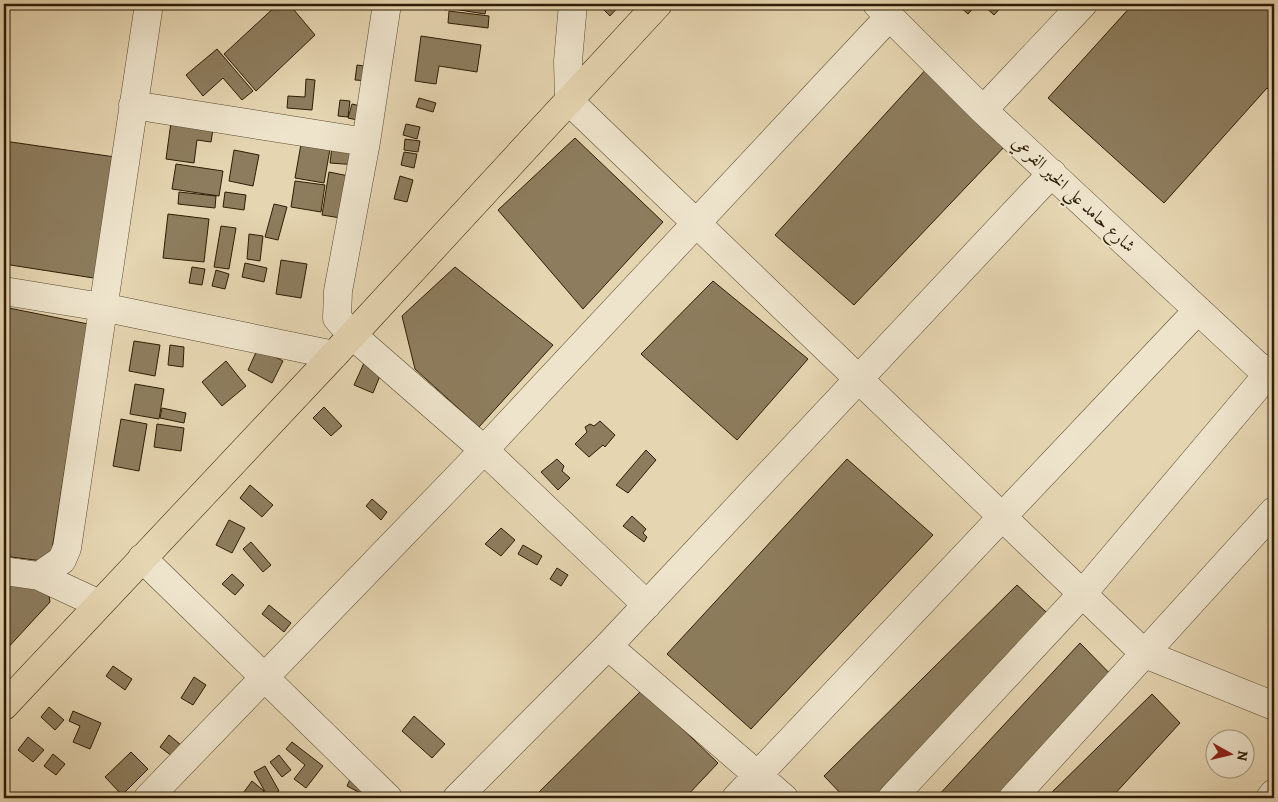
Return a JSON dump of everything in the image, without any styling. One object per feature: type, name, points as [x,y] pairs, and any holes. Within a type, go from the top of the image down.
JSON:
[{"type":"main road","points":[[4,706],[569,102],[658,4]]},
{"type":"street","points":[[39,576],[62,560],[67,548],[149,4]]},
{"type":"street","points":[[342,344],[336,307],[366,142],[387,4]]},
{"type":"street","points":[[573,4],[568,61],[569,102],[697,222],[1145,654],[1274,706]]},
{"type":"street","points":[[984,110],[1082,4]]},
{"type":"street","points":[[148,798],[265,680],[697,222],[884,10]]},
{"type":"street","name":"شارع حامد علي الخير الفرعي","points":[[884,10],[984,110],[1052,174],[1198,310],[1272,374]]},
{"type":"street","points":[[133,105],[366,142]]},
{"type":"street","points":[[457,798],[608,646],[858,378],[1052,174]]},
{"type":"street","points":[[4,291],[342,344],[484,450],[647,605]]},
{"type":"street","points":[[736,798],[1198,310]]},
{"type":"street","points":[[892,798],[1083,593],[1272,374]]},
{"type":"street","points":[[1013,798],[1274,511]]},
{"type":"street","points":[[142,558],[388,798]]},
{"type":"street","points":[[4,571],[39,576],[98,604]]},
{"type":"street","points":[[608,646],[757,777],[784,798]]},
{"type":"street","points":[[1270,798],[1274,793]]},
{"type":"building","points":[[278,4],[289,4],[315,35],[256,91],[224,54]]},
{"type":"building","points":[[431,4],[448,4],[447,10],[430,7]]},
{"type":"building","points":[[454,4],[487,4],[485,14],[453,9]]},
{"type":"building","points":[[598,4],[621,4],[610,16]]},
{"type":"building","points":[[957,4],[977,4],[968,14]]},
{"type":"building","points":[[982,4],[1004,4],[994,15]]},
{"type":"building","points":[[1133,4],[1274,4],[1274,95],[1267,88],[1164,203],[1048,98]]},
{"type":"building","points":[[449,11],[489,16],[488,28],[448,23]]},
{"type":"building","points":[[421,36],[481,45],[477,72],[439,66],[436,84],[415,81]]},
{"type":"building","points":[[217,49],[253,91],[242,100],[223,78],[203,96],[186,75]]},
{"type":"building","points":[[357,65],[372,67],[370,81],[355,80]]},
{"type":"building","points":[[929,66],[1006,145],[854,305],[775,235]]},
{"type":"building","points":[[306,79],[315,80],[312,110],[287,108],[288,96],[305,97]]},
{"type":"building","points":[[419,98],[436,103],[433,112],[416,107]]},
{"type":"building","points":[[340,100],[350,101],[348,117],[338,116]]},
{"type":"building","points":[[352,104],[365,107],[362,121],[348,118]]},
{"type":"building","points":[[171,122],[213,129],[211,142],[197,140],[194,163],[166,159]]},
{"type":"building","points":[[406,124],[420,127],[417,139],[403,135]]},
{"type":"building","points":[[575,138],[663,222],[583,309],[498,210]]},
{"type":"building","points":[[405,139],[420,141],[418,152],[404,150]]},
{"type":"building","points":[[4,141],[115,157],[100,279],[4,264]]},
{"type":"building","points":[[301,144],[330,149],[324,183],[295,178]]},
{"type":"building","points":[[332,146],[359,149],[358,165],[330,163]]},
{"type":"building","points":[[234,150],[259,155],[253,186],[229,181]]},
{"type":"building","points":[[404,152],[417,154],[414,168],[401,165]]},
{"type":"building","points":[[176,164],[223,171],[219,196],[172,189]]},
{"type":"building","points":[[329,172],[354,177],[347,219],[322,215]]},
{"type":"building","points":[[400,176],[413,180],[407,202],[394,199]]},
{"type":"building","points":[[295,181],[325,185],[321,212],[291,207]]},
{"type":"building","points":[[179,192],[216,196],[215,208],[178,204]]},
{"type":"building","points":[[225,192],[246,195],[244,210],[223,207]]},
{"type":"building","points":[[274,204],[287,207],[278,240],[265,237]]},
{"type":"building","points":[[168,214],[209,219],[204,262],[163,258]]},
{"type":"building","points":[[221,226],[236,228],[229,269],[214,267]]},
{"type":"building","points":[[249,234],[263,236],[260,261],[247,259]]},
{"type":"building","points":[[281,260],[307,264],[301,298],[276,294]]},
{"type":"building","points":[[245,263],[267,268],[264,282],[242,277]]},
{"type":"building","points":[[192,267],[205,269],[202,285],[189,283]]},
{"type":"building","points":[[455,267],[553,345],[479,427],[415,369],[402,316]]},
{"type":"building","points":[[216,270],[229,274],[225,289],[212,286]]},
{"type":"building","points":[[713,281],[808,359],[737,440],[641,354]]},
{"type":"building","points":[[4,307],[88,324],[50,562],[4,556]]},
{"type":"building","points":[[134,341],[160,345],[155,376],[129,371]]},
{"type":"building","points":[[170,345],[184,347],[183,367],[168,365]]},
{"type":"building","points":[[258,348],[283,361],[272,383],[248,370]]},
{"type":"building","points":[[226,361],[246,386],[222,406],[202,382]]},
{"type":"building","points":[[364,363],[382,371],[373,393],[354,385]]},
{"type":"building","points":[[135,384],[164,389],[159,419],[130,414]]},
{"type":"building","points":[[324,407],[342,426],[331,436],[313,418]]},
{"type":"building","points":[[162,408],[186,413],[184,423],[160,418]]},
{"type":"building","points":[[121,419],[147,424],[139,471],[113,466]]},
{"type":"building","points":[[600,421],[615,435],[605,447],[603,445],[589,457],[575,444],[587,432],[585,427],[590,424],[594,426]]},
{"type":"building","points":[[157,424],[184,428],[181,451],[154,447]]},
{"type":"building","points":[[646,450],[656,460],[628,493],[616,485]]},
{"type":"building","points":[[557,459],[564,466],[562,471],[570,478],[558,490],[541,472]]},
{"type":"building","points":[[847,459],[933,535],[751,729],[667,654]]},
{"type":"building","points":[[250,485],[273,505],[262,517],[240,498]]},
{"type":"building","points":[[372,499],[387,512],[381,520],[366,506]]},
{"type":"building","points":[[632,516],[646,529],[643,533],[647,537],[644,542],[623,526]]},
{"type":"building","points":[[229,520],[245,528],[232,553],[216,545]]},
{"type":"building","points":[[501,528],[515,540],[501,556],[485,544]]},
{"type":"building","points":[[251,542],[271,565],[263,572],[243,549]]},
{"type":"building","points":[[523,545],[542,556],[537,565],[518,554]]},
{"type":"building","points":[[557,568],[568,575],[561,586],[550,579]]},
{"type":"building","points":[[232,574],[244,585],[235,595],[222,584]]},
{"type":"building","points":[[4,581],[48,588],[50,602],[4,652]]},
{"type":"building","points":[[1017,585],[1059,624],[891,798],[845,798],[824,776]]},
{"type":"building","points":[[269,605],[291,623],[284,632],[262,614]]},
{"type":"building","points":[[1080,643],[1121,685],[1012,798],[936,798]]},
{"type":"building","points":[[113,666],[132,679],[125,690],[106,676]]},
{"type":"building","points":[[194,677],[206,685],[193,705],[181,698]]},
{"type":"building","points":[[642,690],[718,763],[685,798],[533,798]]},
{"type":"building","points":[[1152,694],[1180,723],[1111,798],[1046,798]]},
{"type":"building","points":[[49,707],[64,720],[55,730],[41,717]]},
{"type":"building","points":[[73,711],[101,723],[90,749],[73,742],[80,726],[69,721]]},
{"type":"building","points":[[414,716],[445,744],[432,758],[402,731]]},
{"type":"building","points":[[169,735],[181,745],[172,756],[160,747]]},
{"type":"building","points":[[28,737],[44,750],[33,762],[18,750]]},
{"type":"building","points":[[292,742],[323,766],[306,788],[294,779],[305,765],[286,749]]},
{"type":"building","points":[[131,752],[148,769],[122,795],[105,777]]},
{"type":"building","points":[[53,754],[65,764],[56,775],[44,766]]},
{"type":"building","points":[[279,755],[291,770],[282,777],[270,762]]},
{"type":"building","points":[[265,766],[279,791],[268,797],[254,772]]},
{"type":"building","points":[[352,775],[370,784],[364,795],[347,786]]},
{"type":"building","points":[[252,781],[264,791],[258,798],[244,798],[241,796]]}]
